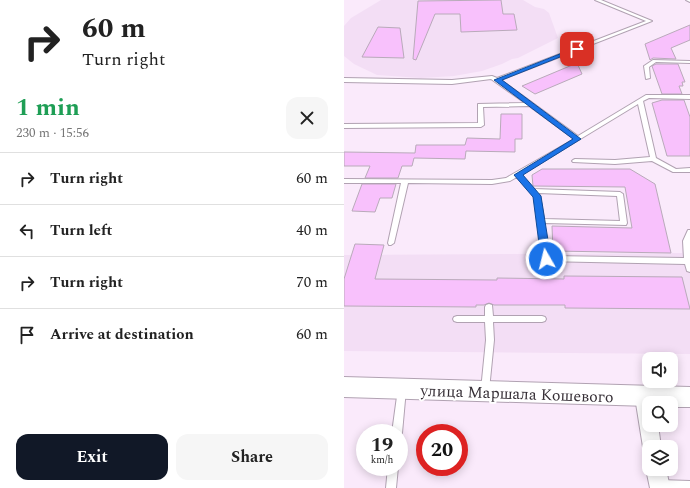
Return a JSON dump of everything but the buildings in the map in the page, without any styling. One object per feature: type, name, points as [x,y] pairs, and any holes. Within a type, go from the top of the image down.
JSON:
[{"type":"street","points":[[344,381],[485,388],[690,388]]},
{"type":"street","name":"улица Маршала Кошевого","points":[[344,387],[402,389],[485,388],[642,397]]},
{"type":"street","name":"улица Маршала Кошевого","points":[[678,397],[690,397]]},
{"type":"lane","points":[[497,80],[650,21],[597,0]]},
{"type":"lane","points":[[648,78],[646,66],[655,61],[690,62]]},
{"type":"lane","points":[[344,80],[452,82],[492,77],[578,139]]},
{"type":"lane","points":[[344,181],[492,182],[508,180],[648,96],[690,97]]},
{"type":"lane","points":[[640,102],[653,159]]},
{"type":"lane","points":[[344,126],[481,125],[480,105],[530,104]]},
{"type":"lane","points":[[576,161],[615,162],[653,159],[675,171],[690,170]]},
{"type":"lane","points":[[518,175],[537,196],[546,259],[688,261]]},
{"type":"lane","points":[[391,244],[405,182]]},
{"type":"lane","points":[[533,191],[620,194],[624,223],[541,221]]},
{"type":"lane","points":[[690,232],[686,238],[690,268]]},
{"type":"lane","points":[[485,388],[490,340],[489,307]]},
{"type":"lane","points":[[457,319],[542,319]]},
{"type":"lane","points":[[398,424],[402,389]]},
{"type":"lane","points":[[391,488],[392,476]]},
{"type":"lane","points":[[659,481],[690,486]]},
{"type":"shaded area","points":[[381,0],[523,0],[535,7],[544,9],[549,13],[558,38],[518,58],[482,71],[454,76],[421,78],[377,75],[354,64],[344,56],[344,26],[351,18]]},
{"type":"shaded area","points":[[682,240],[690,240],[690,354],[678,354],[678,352],[642,352],[642,354],[344,351],[344,255],[682,253]]},
{"type":"route","points":[[546,259],[537,196],[518,175],[578,139],[497,80],[577,49]]}]
